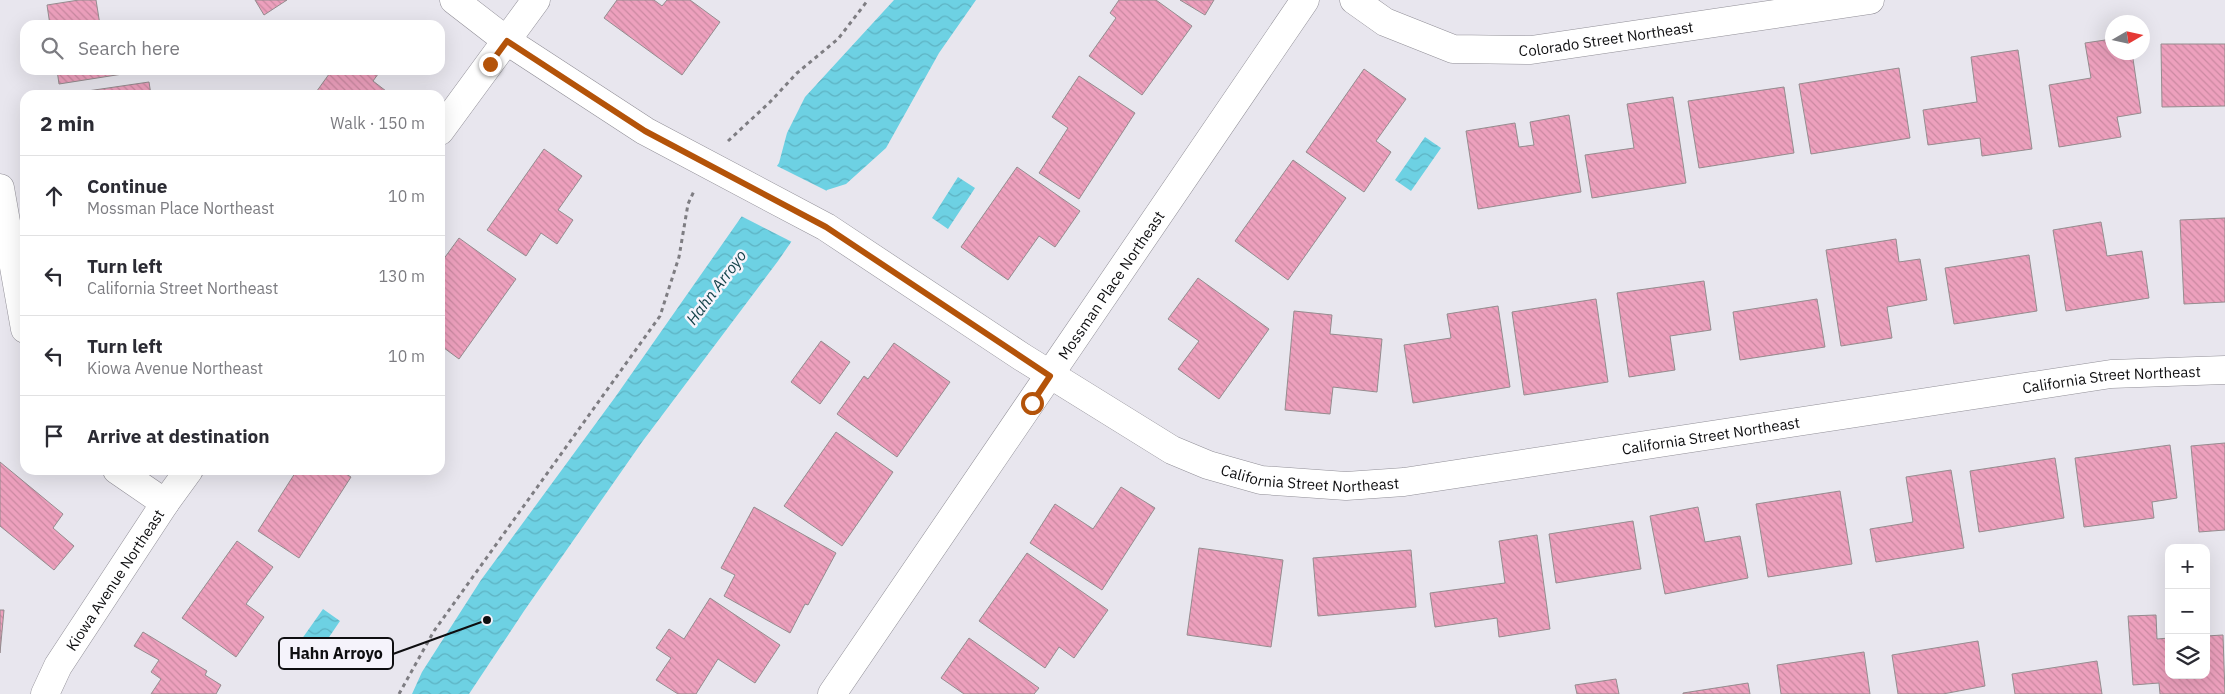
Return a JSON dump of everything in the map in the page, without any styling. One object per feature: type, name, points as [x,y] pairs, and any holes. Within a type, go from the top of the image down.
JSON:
[{"type":"street","name":"California Street Northeast","points":[[454,0],[507,41],[645,131],[826,227],[1050,376],[1172,450],[1208,465],[1261,480],[1346,486],[1404,482],[2111,374],[2203,369],[2225,370]]},
{"type":"street","points":[[445,124],[536,0]]},
{"type":"street","name":"Mossman Place Northeast","points":[[832,694],[1305,0]]},
{"type":"street","name":"Colorado Street Northeast","points":[[1354,0],[1385,22],[1452,49],[1531,50],[1870,0]]},
{"type":"street","points":[[0,188],[20,301]]},
{"type":"street","points":[[124,475],[165,503]]},
{"type":"street","name":"Kiowa Avenue Northeast","points":[[45,694],[58,666],[165,503],[186,475]]},
{"type":"path","points":[[399,694],[434,632],[660,316],[679,257],[688,204],[708,165],[723,145],[770,102],[796,73],[838,38],[868,0]]},
{"type":"water","points":[[894,0],[976,0],[939,53],[886,148],[846,184],[827,190],[778,261],[642,442],[524,611],[469,694],[412,694],[422,672],[481,580],[616,396],[779,163],[787,133],[805,97]]},
{"type":"water","points":[[1425,137],[1441,148],[1411,191],[1395,180]]},
{"type":"water","points":[[958,177],[975,188],[948,229],[932,218]]},
{"type":"water","points":[[323,609],[340,621],[317,655],[299,643]]},
{"type":"pier","points":[[775,165],[829,192],[794,243],[741,216]]},
{"type":"building","points":[[79,0],[96,0],[99,20],[49,20],[47,5]]},
{"type":"building","points":[[255,0],[287,0],[264,15]]},
{"type":"building","points":[[617,0],[654,0],[662,6],[667,0],[690,0],[720,22],[682,75],[604,18]]},
{"type":"building","points":[[1119,0],[1156,0],[1192,26],[1142,95],[1089,56],[1116,18],[1110,13]]},
{"type":"building","points":[[1180,0],[1214,0],[1205,15]]},
{"type":"building","points":[[2105,40],[2105,60],[2133,60],[2141,113],[2117,117],[2121,137],[2059,147],[2049,85],[2091,78],[2085,43]]},
{"type":"building","points":[[2161,44],[2225,44],[2225,106],[2162,107]]},
{"type":"building","points":[[2018,50],[2032,149],[1982,156],[1980,138],[1928,145],[1923,110],[1977,102],[1971,57]]},
{"type":"building","points":[[1899,68],[1910,138],[1811,154],[1799,84]]},
{"type":"building","points":[[1364,69],[1406,99],[1376,141],[1391,152],[1364,192],[1306,152]]},
{"type":"building","points":[[58,75],[116,75],[59,84]]},
{"type":"building","points":[[328,75],[377,75],[373,81],[385,90],[318,90]]},
{"type":"building","points":[[1079,76],[1135,113],[1079,199],[1039,173],[1068,128],[1052,117]]},
{"type":"building","points":[[149,82],[150,90],[94,90]]},
{"type":"building","points":[[1784,87],[1794,153],[1699,168],[1688,101]]},
{"type":"building","points":[[1673,97],[1686,183],[1592,198],[1585,155],[1634,148],[1627,104]]},
{"type":"building","points":[[1569,115],[1581,192],[1478,209],[1466,131],[1515,123],[1519,147],[1534,145],[1530,122]]},
{"type":"building","points":[[544,149],[582,176],[558,210],[573,220],[557,244],[541,233],[526,256],[487,230]]},
{"type":"building","points":[[1293,160],[1346,198],[1288,280],[1235,241]]},
{"type":"building","points":[[1017,167],[1080,211],[1055,247],[1039,236],[1008,280],[961,247]]},
{"type":"building","points":[[2225,218],[2225,302],[2184,304],[2180,220]]},
{"type":"building","points":[[2101,222],[2107,256],[2142,251],[2149,298],[2066,311],[2053,230]]},
{"type":"building","points":[[459,238],[516,279],[459,359],[445,349],[445,257]]},
{"type":"building","points":[[1896,239],[1899,262],[1920,259],[1927,300],[1887,307],[1892,338],[1841,346],[1826,250]]},
{"type":"building","points":[[2029,255],[2037,311],[1954,324],[1945,268]]},
{"type":"building","points":[[1198,278],[1269,329],[1219,399],[1178,369],[1199,341],[1168,319]]},
{"type":"building","points":[[1704,281],[1711,330],[1670,336],[1675,370],[1629,377],[1617,293]]},
{"type":"building","points":[[1596,299],[1608,382],[1524,395],[1512,312]]},
{"type":"building","points":[[1817,299],[1825,347],[1740,360],[1733,312]]},
{"type":"building","points":[[1498,306],[1510,387],[1413,403],[1404,345],[1451,338],[1447,314]]},
{"type":"building","points":[[1294,311],[1332,315],[1330,334],[1382,339],[1377,392],[1333,387],[1330,414],[1285,410]]},
{"type":"building","points":[[821,341],[850,362],[820,404],[791,382]]},
{"type":"building","points":[[894,343],[950,382],[897,457],[837,414],[864,376],[868,379]]},
{"type":"building","points":[[836,432],[893,472],[842,546],[784,506]]},
{"type":"building","points":[[2225,443],[2225,530],[2199,532],[2191,446]]},
{"type":"building","points":[[2170,445],[2177,498],[2152,502],[2154,518],[2084,527],[2075,458]]},
{"type":"building","points":[[2055,458],[2064,518],[1979,532],[1970,471]]},
{"type":"building","points":[[0,462],[63,514],[53,528],[74,546],[54,570],[0,526]]},
{"type":"building","points":[[1951,470],[1964,548],[1876,562],[1870,529],[1913,522],[1906,477]]},
{"type":"building","points":[[294,475],[348,475],[351,477],[299,558],[258,531]]},
{"type":"building","points":[[1121,487],[1155,508],[1102,590],[1030,543],[1055,504],[1093,529]]},
{"type":"building","points":[[1840,491],[1852,564],[1768,577],[1756,504]]},
{"type":"building","points":[[754,507],[836,553],[808,605],[805,604],[790,633],[724,596],[735,575],[721,568]]},
{"type":"building","points":[[1698,507],[1705,542],[1740,536],[1748,578],[1665,594],[1650,516]]},
{"type":"building","points":[[1633,521],[1641,569],[1556,583],[1549,534]]},
{"type":"building","points":[[1537,535],[1550,629],[1499,637],[1497,618],[1435,627],[1430,593],[1505,583],[1499,541]]},
{"type":"building","points":[[237,541],[273,567],[246,604],[264,617],[236,657],[182,618]]},
{"type":"building","points":[[1199,548],[1283,560],[1271,647],[1187,635]]},
{"type":"building","points":[[1411,550],[1416,607],[1318,616],[1313,558]]},
{"type":"building","points":[[1027,553],[1108,610],[1074,658],[1059,647],[1045,668],[979,621]]},
{"type":"building","points":[[710,598],[780,645],[755,683],[718,659],[696,694],[678,694],[656,680],[671,658],[656,648],[669,629],[684,639]]},
{"type":"building","points":[[0,610],[4,610],[0,653]]},
{"type":"building","points":[[2156,615],[2157,639],[2165,638],[2165,679],[2210,679],[2210,636],[2223,635],[2225,694],[2160,694],[2159,683],[2133,685],[2128,616]]},
{"type":"building","points":[[143,632],[207,671],[205,675],[221,685],[216,694],[151,694],[161,679],[151,672],[159,660],[134,646]]},
{"type":"building","points":[[969,638],[1039,688],[1034,694],[964,694],[941,678]]},
{"type":"building","points":[[1978,641],[1985,686],[1943,694],[1898,694],[1892,655]]},
{"type":"building","points":[[1864,652],[1870,694],[1781,694],[1777,665]]},
{"type":"building","points":[[2097,661],[2102,694],[2015,694],[2012,674]]},
{"type":"building","points":[[1616,679],[1619,694],[1577,694],[1575,685]]},
{"type":"building","points":[[1748,683],[1750,694],[1683,694],[1683,693]]},
{"type":"place","name":"Hahn Arroyo","points":[[487,620]]},
{"type":"route","points":[[490,64],[507,41],[645,131],[826,227],[1050,376],[1032,403]]}]
